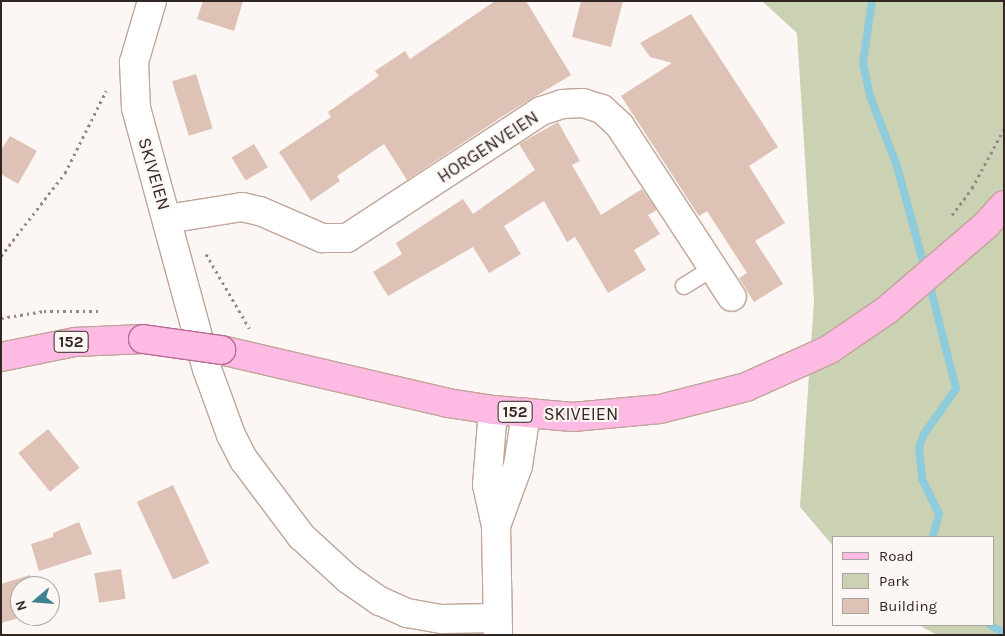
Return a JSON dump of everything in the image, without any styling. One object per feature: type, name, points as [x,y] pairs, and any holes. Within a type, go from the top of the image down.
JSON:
[{"type":"main road","name":"152","points":[[995,223],[1004,205]]},
{"type":"main road","name":"SKIVEIEN","points":[[1,357],[75,342],[143,339],[221,350],[448,403],[493,410],[599,416],[660,409],[737,390],[806,362],[870,323],[995,223]]},
{"type":"street","name":"SKIVEIEN","points":[[152,1],[136,50],[133,84],[139,119],[218,402],[244,460],[278,509],[321,556],[380,601],[427,617],[498,626]]},
{"type":"street","name":"HORGENVEIEN","points":[[167,219],[242,206],[260,210],[322,238],[347,238],[534,115],[556,105],[583,103],[602,109],[620,126],[732,297]]},
{"type":"street","points":[[493,410],[487,485],[496,526],[498,626]]},
{"type":"street","points":[[496,526],[518,466],[526,413]]},
{"type":"lane","points":[[684,286],[713,268]]},
{"type":"path","points":[[1,256],[64,173],[109,86]]},
{"type":"path","points":[[985,165],[1003,132]]},
{"type":"path","points":[[204,251],[251,331],[242,329]]},
{"type":"green space","points":[[762,1],[1004,1],[1004,635],[937,635],[921,626],[995,626],[995,536],[832,536],[832,545],[800,507],[814,301],[797,33]]},
{"type":"building","points":[[203,1],[243,1],[234,31],[197,19]]},
{"type":"building","points":[[495,1],[526,1],[571,75],[503,116],[407,180],[384,144],[337,176],[340,181],[311,201],[279,152],[331,117],[328,112],[379,76],[375,71],[405,51],[410,59]]},
{"type":"building","points":[[581,1],[623,1],[611,47],[572,37]]},
{"type":"building","points":[[691,14],[778,147],[749,166],[785,223],[755,241],[783,284],[754,302],[739,278],[747,273],[707,211],[699,216],[621,96],[672,63],[650,57],[640,43]]},
{"type":"building","points":[[196,74],[213,129],[189,136],[172,81]]},
{"type":"building","points":[[558,122],[580,161],[572,165],[601,215],[642,189],[657,210],[648,215],[660,234],[634,250],[646,270],[608,293],[575,237],[567,242],[544,201],[504,226],[521,254],[489,273],[473,247],[388,296],[373,272],[402,254],[396,243],[463,199],[473,214],[535,170],[519,144]]},
{"type":"building","points":[[10,136],[37,151],[18,184],[1,174],[1,150]]},
{"type":"building","points":[[254,144],[268,167],[246,181],[232,157]]},
{"type":"building","points":[[48,429],[79,468],[50,492],[18,453]]},
{"type":"building","points":[[173,485],[209,563],[173,580],[137,502]]},
{"type":"building","points":[[79,522],[92,554],[39,571],[31,544],[53,537],[53,533]]},
{"type":"building","points":[[121,569],[126,599],[99,603],[94,573]]},
{"type":"building","points":[[10,581],[10,621],[1,623],[1,584]]},
{"type":"waterway","points":[[872,1],[863,63],[870,96],[897,166],[925,269]]},
{"type":"waterway","points":[[929,282],[956,389],[924,434],[919,448],[922,479],[939,514],[933,536]]},
{"type":"waterway","points":[[992,626],[1004,633]]}]
